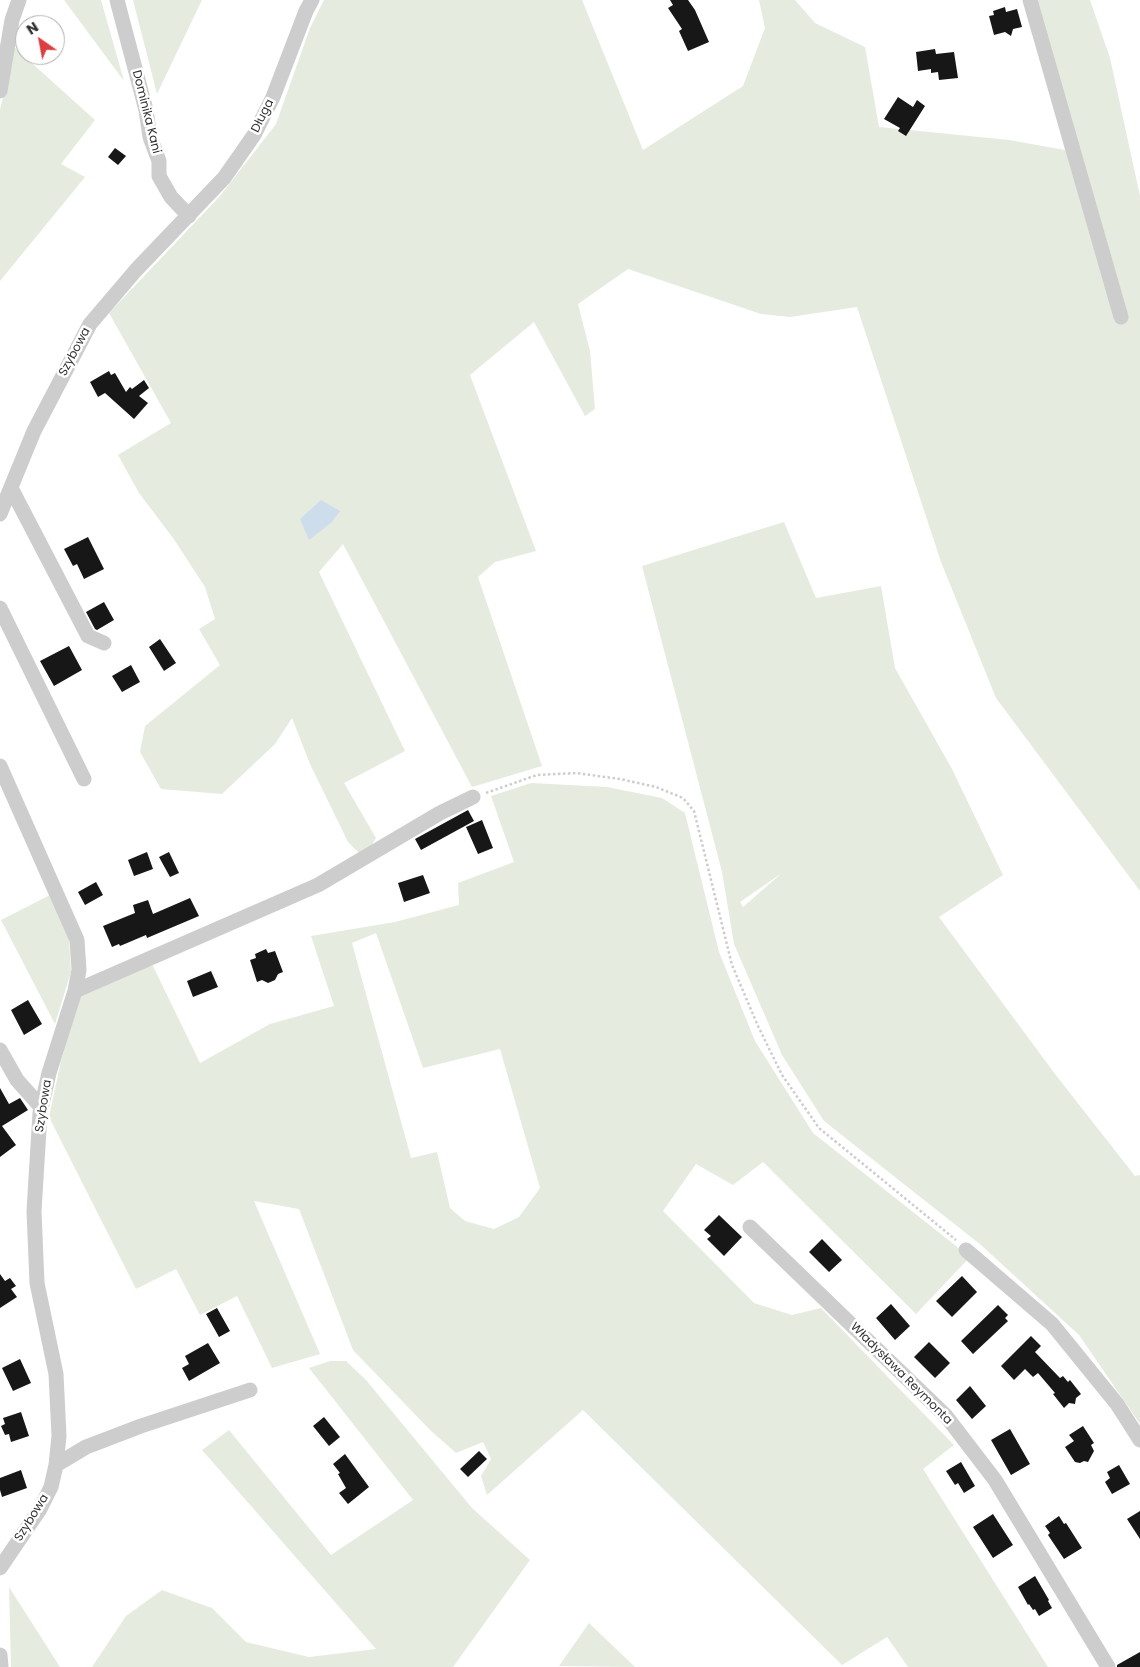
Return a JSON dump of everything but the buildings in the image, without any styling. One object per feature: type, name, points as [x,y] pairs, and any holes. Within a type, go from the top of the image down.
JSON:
[{"type":"street","points":[[0,91],[12,20],[18,0]]},
{"type":"street","name":"Dominika Kani","points":[[117,0],[146,110],[150,137],[159,161],[159,176],[171,197],[189,216]]},
{"type":"street","name":"Długa","points":[[189,216],[224,178],[254,135],[273,97],[312,0]]},
{"type":"street","points":[[1030,0],[1121,317]]},
{"type":"street","name":"Szybowa","points":[[0,514],[34,431],[90,324],[136,270],[189,216]]},
{"type":"street","points":[[11,488],[88,636],[104,643]]},
{"type":"street","points":[[0,608],[84,779]]},
{"type":"street","name":"Szybowa","points":[[0,766],[77,940],[79,970],[49,1072],[42,1107],[34,1211],[37,1283],[56,1374],[59,1436],[56,1465],[51,1487],[40,1509],[0,1568]]},
{"type":"street","points":[[74,991],[318,885],[440,813],[473,798]]},
{"type":"street","points":[[0,1050],[17,1080],[42,1107]]},
{"type":"street","name":"Władysława Reymonta","points":[[750,1228],[946,1416],[995,1480],[1108,1667]]},
{"type":"street","points":[[966,1250],[1052,1324],[1118,1404],[1140,1440]]},
{"type":"street","points":[[56,1465],[86,1447],[141,1426],[250,1390]]},
{"type":"street","points":[[0,1655],[1,1667]]},
{"type":"path","points":[[473,798],[537,775],[576,773],[620,779],[656,787],[683,798],[694,811],[732,965],[758,1026],[782,1075],[819,1128],[933,1220],[966,1250]]},
{"type":"shaded area","points":[[64,0],[101,0],[124,81]]},
{"type":"shaded area","points":[[133,0],[202,0],[157,94]]},
{"type":"shaded area","points":[[324,0],[582,0],[643,150],[743,86],[765,28],[759,0],[795,0],[815,23],[865,47],[879,127],[1009,140],[1065,150],[1024,0],[1090,0],[1110,58],[1140,196],[1140,891],[996,698],[941,562],[857,307],[790,317],[761,314],[628,269],[578,304],[590,351],[595,409],[585,416],[534,322],[470,375],[536,551],[495,562],[478,577],[542,766],[472,787],[343,544],[319,572],[405,751],[344,783],[376,838],[364,858],[348,842],[310,764],[292,718],[275,744],[222,794],[161,789],[140,752],[145,726],[220,665],[199,629],[215,619],[205,587],[173,538],[139,493],[118,455],[171,423],[109,313],[220,196],[276,124],[310,28]]},
{"type":"shaded area","points":[[14,47],[15,65],[34,65],[95,120],[61,164],[85,177],[0,281],[0,110]]},
{"type":"shaded area","points":[[784,522],[816,598],[881,586],[895,668],[952,769],[1003,875],[939,917],[1055,1074],[1135,1176],[1140,1175],[1140,1424],[1079,1335],[981,1245],[824,1121],[782,1055],[734,944],[722,872],[642,566]],"holes":[[[782,873],[743,907],[740,902]]]},
{"type":"shaded area","points":[[531,783],[607,787],[662,798],[685,813],[719,952],[755,1041],[813,1133],[970,1257],[916,1314],[763,1162],[733,1185],[696,1164],[663,1211],[754,1303],[792,1315],[821,1308],[954,1445],[923,1469],[1048,1667],[908,1667],[887,1637],[842,1665],[583,1410],[487,1495],[481,1476],[491,1459],[483,1442],[456,1453],[430,1430],[353,1350],[299,1209],[254,1201],[320,1354],[272,1368],[237,1296],[200,1315],[176,1269],[136,1289],[49,1117],[61,1061],[80,994],[152,964],[200,1063],[270,1024],[334,1006],[311,936],[395,922],[459,905],[458,883],[514,862],[491,796]],"holes":[[[376,933],[423,1068],[500,1049],[540,1188],[519,1217],[494,1229],[465,1221],[450,1208],[437,1152],[411,1158],[352,943]]]},
{"type":"shaded area","points":[[50,895],[69,939],[71,972],[55,1024],[1,920]]},
{"type":"shaded area","points":[[330,1361],[346,1361],[366,1380],[472,1508],[530,1560],[453,1667],[92,1667],[126,1616],[162,1590],[212,1608],[246,1642],[309,1657],[376,1649],[202,1450],[229,1430],[331,1555],[413,1500],[309,1368]]},
{"type":"shaded area","points":[[9,1587],[60,1667],[11,1667]]},
{"type":"shaded area","points":[[589,1623],[635,1667],[559,1666]]},
{"type":"water","points":[[321,500],[340,511],[332,522],[309,540],[300,519]]}]
